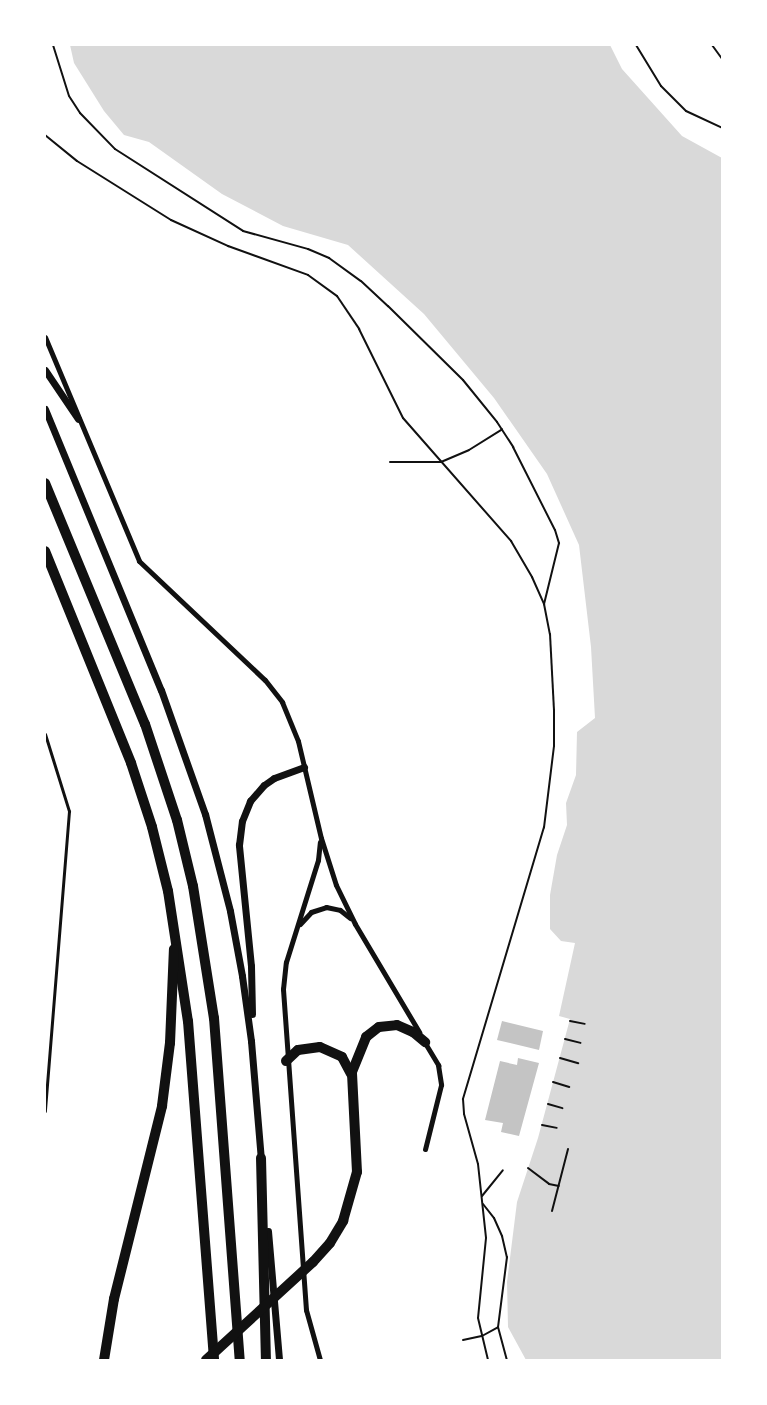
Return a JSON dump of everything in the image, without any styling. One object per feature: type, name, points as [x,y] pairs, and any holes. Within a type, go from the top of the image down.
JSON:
[{"type":"highway","points":[[45,483],[145,724],[177,820],[194,886],[206,952],[216,1030],[240,1360]]},
{"type":"highway","points":[[45,551],[131,763],[152,827],[174,924],[191,1056],[214,1360]]},
{"type":"highway","points":[[104,1360],[114,1299],[156,1131],[165,1082],[171,1022],[174,924]]},
{"type":"highway","points":[[352,1081],[357,1054],[372,1031],[397,1025],[413,1032],[424,1042]]},
{"type":"highway","points":[[206,1360],[313,1262],[330,1243],[343,1221],[352,1197],[357,1149],[350,1070],[342,1058],[327,1049],[305,1047],[286,1061]]},
{"type":"highway","points":[[261,1158],[266,1360]]},
{"type":"street","points":[[45,336],[139,561],[275,690],[291,720],[321,838],[334,878],[355,924],[438,1065],[441,1085],[425,1149]]},
{"type":"street","points":[[45,370],[78,419]]},
{"type":"street","points":[[45,409],[161,690],[195,783],[230,911],[251,1041],[279,1360]]},
{"type":"street","points":[[251,1041],[251,966],[239,858],[239,832],[245,811],[264,785],[284,773],[304,767]]},
{"type":"street","points":[[320,1360],[306,1310],[286,1061],[284,982],[286,962],[318,860],[321,838]]},
{"type":"street","points":[[297,929],[311,912],[326,907],[340,910],[355,924]]},
{"type":"lane","points":[[45,734],[69,811],[45,1111]]},
{"type":"path","points":[[53,45],[69,96],[91,127],[115,149],[194,199],[225,222],[243,231],[308,249],[328,258],[361,281],[436,350],[463,380],[502,429],[534,486],[559,543],[544,604]]},
{"type":"path","points":[[636,45],[662,86],[686,111],[722,128]]},
{"type":"path","points":[[712,45],[722,59]]},
{"type":"path","points":[[45,135],[77,161],[171,220],[212,239],[308,275],[337,296],[359,329],[404,418],[511,541],[532,577],[544,604],[550,634],[554,710],[554,746],[544,826],[463,1099],[464,1114],[478,1164],[483,1204],[486,1238],[478,1299],[482,1336],[488,1360]]},
{"type":"path","points":[[390,462],[441,462],[469,450],[502,429]]},
{"type":"path","points":[[570,1021],[585,1024]]},
{"type":"path","points":[[565,1039],[581,1043]]},
{"type":"path","points":[[560,1058],[578,1063]]},
{"type":"path","points":[[554,1082],[569,1087]]},
{"type":"path","points":[[548,1104],[562,1108]]},
{"type":"path","points":[[542,1125],[557,1128]]},
{"type":"path","points":[[552,1211],[568,1149]]},
{"type":"path","points":[[528,1168],[549,1184],[559,1186]]},
{"type":"path","points":[[482,1196],[503,1170]]},
{"type":"path","points":[[483,1204],[502,1236],[507,1257],[498,1327],[507,1360]]},
{"type":"path","points":[[463,1340],[482,1336],[498,1327]]},
{"type":"shaded area","points":[[70,45],[610,45],[622,69],[682,136],[722,158],[722,1360],[526,1360],[508,1327],[507,1282],[517,1202],[538,1138],[570,1019],[559,1016],[575,943],[561,941],[550,929],[550,895],[557,855],[567,825],[566,803],[576,775],[577,732],[595,718],[591,647],[579,545],[547,474],[494,398],[424,314],[348,245],[283,226],[222,194],[149,142],[124,135],[104,111],[74,63]]},
{"type":"building","points":[[502,1021],[543,1031],[539,1050],[497,1040]]},
{"type":"building","points":[[518,1058],[539,1063],[519,1136],[501,1132],[503,1123],[485,1120],[500,1061],[517,1065]]}]
